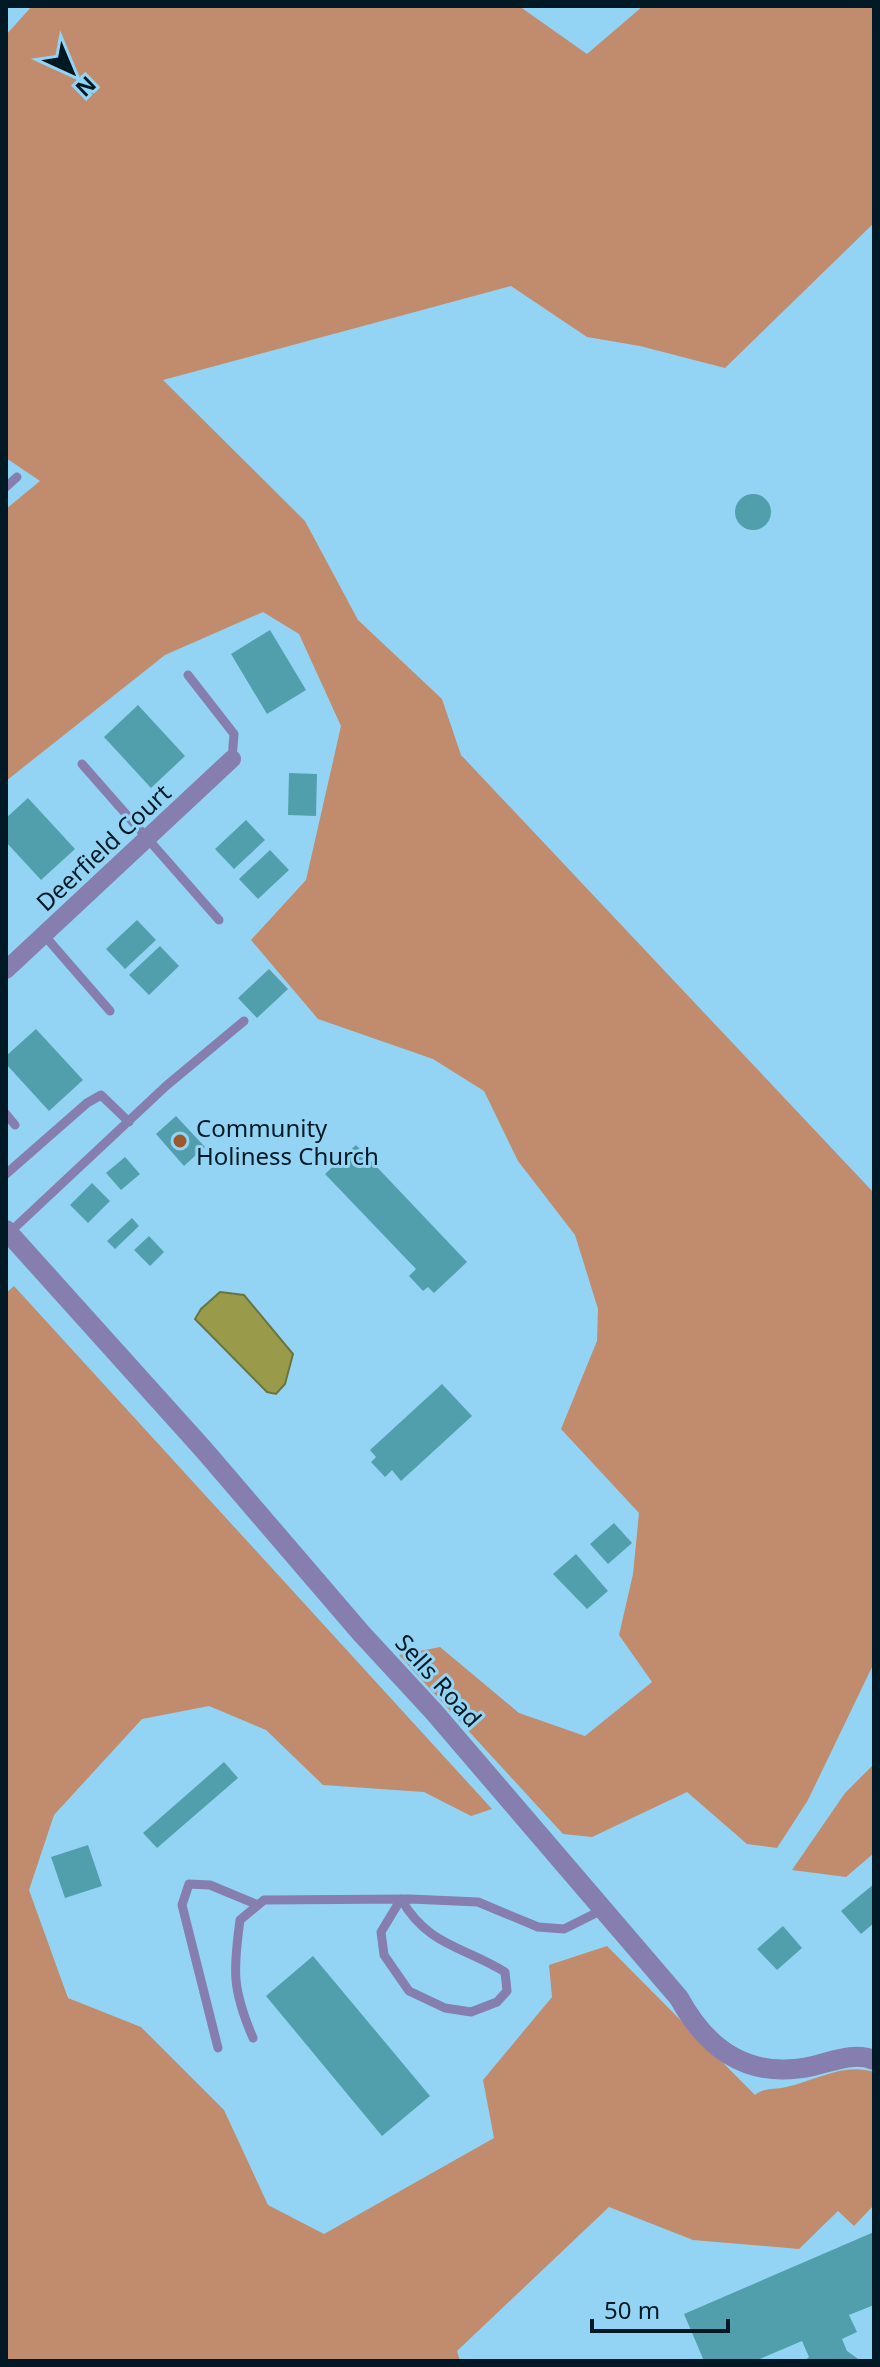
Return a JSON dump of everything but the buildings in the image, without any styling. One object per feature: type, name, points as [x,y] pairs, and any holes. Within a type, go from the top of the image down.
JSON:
[{"type":"street","name":"Deerfield Court","points":[[6,970],[232,759]]},
{"type":"street","name":"Sells Road","points":[[7,1231],[434,1712],[679,1998],[692,2022],[710,2042],[732,2058],[757,2067],[786,2069],[862,2055],[874,2060]]},
{"type":"lane","points":[[6,487],[17,477]]},
{"type":"lane","points":[[188,675],[234,734],[232,759]]},
{"type":"lane","points":[[82,764],[219,920]]},
{"type":"lane","points":[[44,935],[110,1011]]},
{"type":"lane","points":[[7,1231],[166,1086],[244,1021]]},
{"type":"lane","points":[[6,1174],[87,1103],[101,1095],[129,1122]]},
{"type":"lane","points":[[6,1114],[15,1125]]},
{"type":"lane","points":[[218,2048],[182,1905],[189,1884],[210,1885],[258,1905]]},
{"type":"lane","points":[[401,1899],[412,1918],[435,1938],[505,1972],[507,1991],[497,2002],[471,2012],[445,2008],[409,1991],[384,1955],[381,1932],[401,1899]]},
{"type":"lane","points":[[253,2038],[240,2006],[233,1967],[240,1920],[264,1900],[478,1902],[538,1927],[564,1929],[602,1910]]},
{"type":"shaded area","points":[[32,6],[519,6],[587,54],[643,6],[874,6],[874,223],[725,368],[640,346],[587,337],[511,286],[163,380],[305,521],[358,620],[442,699],[461,755],[874,1193],[874,1663],[808,1800],[777,1848],[747,1844],[687,1792],[592,1837],[563,1834],[399,1655],[440,1647],[519,1713],[585,1736],[652,1682],[619,1635],[633,1574],[639,1513],[561,1429],[597,1341],[598,1309],[575,1235],[518,1161],[484,1091],[433,1059],[318,1019],[251,940],[306,880],[341,726],[299,634],[263,612],[165,655],[6,781],[6,509],[40,481],[6,458],[6,35]]},
{"type":"shaded area","points":[[14,1286],[492,1809],[471,1816],[424,1792],[323,1785],[266,1730],[209,1706],[142,1719],[54,1815],[29,1890],[68,1998],[141,2027],[224,2110],[268,2205],[324,2234],[494,2138],[483,2080],[552,1997],[549,1965],[607,1946],[755,2095],[840,2071],[874,2072],[874,2205],[854,2226],[838,2211],[799,2249],[693,2240],[609,2207],[457,2351],[460,2361],[6,2361],[6,1293]]},
{"type":"shaded area","points":[[220,1292],[244,1295],[293,1354],[285,1384],[276,1394],[267,1392],[195,1319]]},
{"type":"shaded area","points":[[874,1764],[874,1853],[846,1877],[792,1870],[845,1793]]},
{"type":"place","name":"Community Holiness Church","points":[[180,1141]]}]
